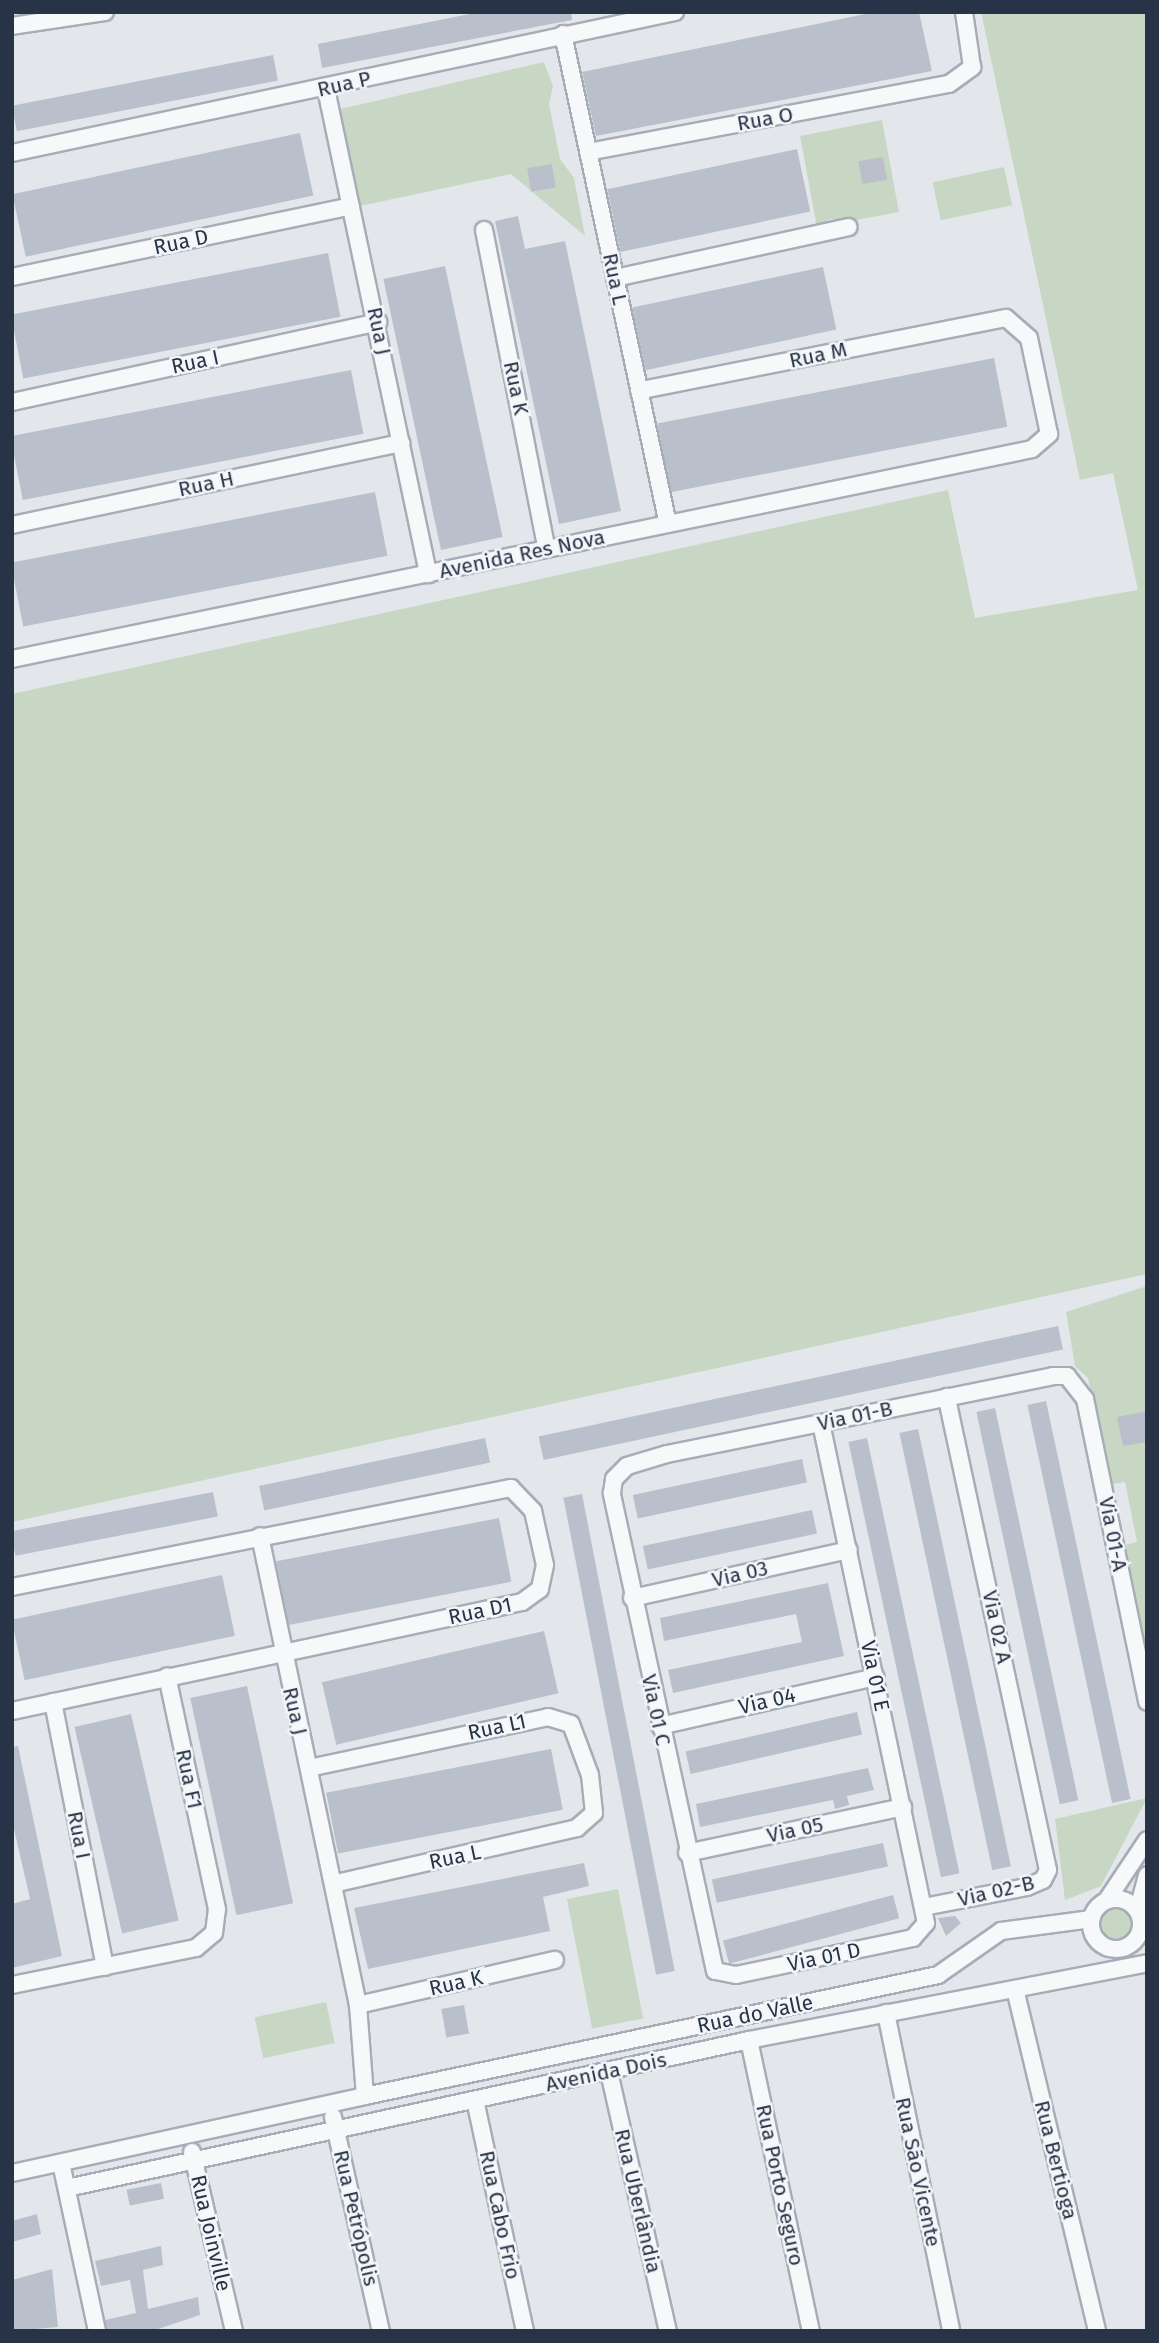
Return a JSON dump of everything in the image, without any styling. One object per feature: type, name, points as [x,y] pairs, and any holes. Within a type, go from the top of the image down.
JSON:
[{"type":"street","points":[[12,26],[105,12]]},
{"type":"street","name":"Rua P","points":[[12,153],[326,89],[563,34],[674,12]]},
{"type":"street","name":"Rua O","points":[[588,152],[942,87],[972,67],[964,12]]},
{"type":"street","name":"Rua L","points":[[563,34],[668,524]]},
{"type":"street","name":"Rua J","points":[[326,89],[378,322],[428,574]]},
{"type":"street","name":"Rua D","points":[[12,278],[351,206]]},
{"type":"street","points":[[615,278],[849,227]]},
{"type":"street","name":"Rua K","points":[[484,230],[546,546]]},
{"type":"street","name":"Rua M","points":[[639,391],[998,318],[1018,322],[1033,350],[1049,427],[1048,439],[1032,449]]},
{"type":"street","name":"Rua I","points":[[12,402],[378,322]]},
{"type":"street","name":"Rua H","points":[[12,525],[401,443]]},
{"type":"street","name":"Avenida Res Nova","points":[[12,659],[428,574],[546,546],[668,524],[1032,449]]},
{"type":"street","name":"Via 01-B","points":[[647,1459],[1063,1375]]},
{"type":"street","name":"Via 01-A","points":[[1063,1375],[1085,1399],[1147,1702]]},
{"type":"street","name":"Via 02 A","points":[[947,1397],[1047,1857]]},
{"type":"street","name":"Via 01 E","points":[[821,1423],[924,1907],[924,1930]]},
{"type":"street","name":"Via 01 C","points":[[647,1459],[622,1469],[612,1488],[632,1598],[710,1962],[721,1974]]},
{"type":"street","name":"Rua D1","points":[[12,1587],[510,1488],[526,1498],[540,1537],[544,1581],[522,1602],[12,1711]]},
{"type":"street","name":"Rua J","points":[[260,1536],[282,1654],[309,1768],[358,2005],[365,2096]]},
{"type":"street","name":"Via 03","points":[[632,1598],[849,1550]]},
{"type":"street","name":"Rua F1","points":[[105,1967],[209,1942],[217,1921],[212,1882],[167,1676]]},
{"type":"street","name":"Via 04","points":[[660,1726],[875,1677]]},
{"type":"street","name":"Rua I","points":[[53,1702],[105,1967]]},
{"type":"street","name":"Rua L1","points":[[309,1768],[564,1718],[580,1740],[594,1805],[592,1816],[577,1828]]},
{"type":"street","name":"Via 05","points":[[687,1853],[903,1807]]},
{"type":"street","name":"Rua L","points":[[333,1884],[577,1828]]},
{"type":"street","points":[[1147,1840],[1091,1919],[1094,1935],[1113,1949],[1136,1941],[1147,1875]]},
{"type":"street","name":"Via 02-B","points":[[924,1907],[1039,1883],[1046,1876],[1047,1857]]},
{"type":"street","points":[[1107,1900],[1124,1899],[1142,1917]]},
{"type":"street","name":"Rua do Valle","points":[[12,2173],[938,1975],[995,1933],[1091,1919]]},
{"type":"street","name":"Via 01 D","points":[[721,1974],[913,1938],[924,1930]]},
{"type":"street","name":"Rua K","points":[[358,2005],[555,1960]]},
{"type":"street","name":"Avenida Dois","points":[[67,2188],[335,2127],[609,2072],[749,2040],[1147,1963]]},
{"type":"street","points":[[12,1985],[105,1967]]},
{"type":"street","name":"Rua Bertioga","points":[[1015,1989],[1097,2331]]},
{"type":"street","name":"Rua São Vicente","points":[[886,2013],[951,2331]]},
{"type":"street","name":"Rua Porto Seguro","points":[[749,2040],[811,2331]]},
{"type":"street","name":"Rua Uberlândia","points":[[609,2072],[668,2331]]},
{"type":"street","name":"Rua Cabo Frio","points":[[475,2100],[525,2331]]},
{"type":"street","name":"Rua Petrópolis","points":[[330,2105],[381,2331]]},
{"type":"street","name":"Rua Joinville","points":[[188,2136],[234,2331]]},
{"type":"street","points":[[61,2163],[97,2331]]},
{"type":"green space","points":[[981,12],[1147,12],[1147,1274],[12,1522],[12,694],[948,490],[975,618],[1138,590],[1113,473],[1080,480]]},
{"type":"green space","points":[[544,62],[553,86],[549,104],[560,159],[574,178],[585,236],[511,174],[355,207],[336,110]]},
{"type":"green space","points":[[882,120],[899,212],[846,222],[830,219],[817,228],[800,136]]},
{"type":"green space","points":[[1004,167],[1012,205],[941,220],[933,182]]},
{"type":"green space","points":[[1147,1286],[1147,1673],[1120,1546],[1137,1542],[1125,1482],[1108,1485],[1088,1378],[1075,1366],[1066,1312]]},
{"type":"green space","points":[[1147,1798],[1101,1886],[1065,1900],[1055,1819]]},
{"type":"green space","points":[[618,1889],[643,2019],[592,2028],[567,1899]]},
{"type":"green space","points":[[1118,1905],[1130,1910],[1135,1922],[1130,1934],[1118,1939],[1106,1934],[1101,1922],[1106,1910]]},
{"type":"green space","points":[[326,2002],[335,2043],[263,2058],[255,2017]]},
{"type":"building","points":[[480,12],[571,12],[572,20],[322,68],[318,44]]},
{"type":"building","points":[[875,12],[919,12],[932,71],[596,136],[582,72]]},
{"type":"building","points":[[273,55],[278,81],[17,131],[12,106]]},
{"type":"building","points":[[300,133],[313,196],[26,257],[12,194]]},
{"type":"building","points":[[797,149],[810,212],[621,252],[607,189]]},
{"type":"building","points":[[883,157],[887,180],[862,184],[858,161]]},
{"type":"building","points":[[552,164],[556,188],[531,192],[527,168]]},
{"type":"building","points":[[518,216],[525,249],[565,241],[621,511],[559,524],[495,221]]},
{"type":"building","points":[[328,253],[340,317],[23,378],[12,314]]},
{"type":"building","points":[[445,266],[503,537],[441,550],[383,279]]},
{"type":"building","points":[[823,267],[836,330],[646,370],[632,308]]},
{"type":"building","points":[[994,358],[1007,427],[671,492],[657,423]]},
{"type":"building","points":[[351,370],[363,434],[23,500],[12,436]]},
{"type":"building","points":[[375,492],[387,556],[23,627],[12,563]]},
{"type":"building","points":[[1058,1326],[1063,1349],[544,1460],[539,1436]]},
{"type":"building","points":[[1046,1401],[1131,1799],[1112,1803],[1027,1405]]},
{"type":"building","points":[[995,1408],[1078,1800],[1060,1804],[976,1412]]},
{"type":"building","points":[[1147,1411],[1147,1442],[1123,1446],[1117,1417]]},
{"type":"building","points":[[918,1429],[1011,1866],[992,1870],[899,1433]]},
{"type":"building","points":[[485,1438],[490,1462],[264,1510],[259,1486]]},
{"type":"building","points":[[867,1438],[960,1873],[941,1877],[848,1442]]},
{"type":"building","points":[[802,1459],[807,1482],[638,1518],[633,1495]]},
{"type":"building","points":[[213,1492],[218,1517],[16,1556],[12,1531]]},
{"type":"building","points":[[582,1494],[675,1971],[656,1975],[563,1498]]},
{"type":"building","points":[[812,1510],[817,1533],[648,1569],[643,1546]]},
{"type":"building","points":[[499,1518],[511,1582],[289,1625],[276,1561]]},
{"type":"building","points":[[222,1575],[235,1636],[25,1680],[12,1620]]},
{"type":"building","points":[[828,1583],[844,1656],[673,1693],[668,1670],[802,1642],[796,1614],[664,1641],[660,1618]]},
{"type":"building","points":[[544,1631],[558,1693],[336,1745],[322,1682]]},
{"type":"building","points":[[247,1686],[293,1903],[236,1915],[190,1698]]},
{"type":"building","points":[[857,1712],[862,1734],[691,1774],[686,1752]]},
{"type":"building","points":[[131,1714],[179,1921],[122,1934],[74,1727]]},
{"type":"building","points":[[18,1746],[62,1956],[12,1968],[12,1904],[30,1899],[12,1820],[12,1747]]},
{"type":"building","points":[[551,1749],[563,1810],[338,1854],[326,1793]]},
{"type":"building","points":[[868,1768],[874,1790],[847,1796],[849,1805],[835,1809],[833,1800],[700,1827],[696,1804]]},
{"type":"building","points":[[883,1843],[888,1866],[717,1903],[712,1879]]},
{"type":"building","points":[[584,1863],[589,1886],[543,1897],[550,1931],[368,1969],[354,1908]]},
{"type":"building","points":[[893,1895],[899,1918],[729,1964],[723,1941]]},
{"type":"building","points":[[955,1916],[961,1923],[946,1936],[938,1918]]},
{"type":"building","points":[[464,2005],[469,2034],[446,2038],[441,2009]]},
{"type":"building","points":[[161,2183],[164,2199],[130,2205],[127,2190]]},
{"type":"building","points":[[37,2214],[41,2234],[12,2242],[12,2221]]},
{"type":"building","points":[[161,2246],[163,2265],[143,2270],[148,2309],[198,2297],[200,2315],[152,2331],[107,2331],[105,2320],[136,2313],[130,2280],[101,2286],[95,2261]]},
{"type":"building","points":[[52,2269],[58,2327],[12,2331],[12,2280]]}]
